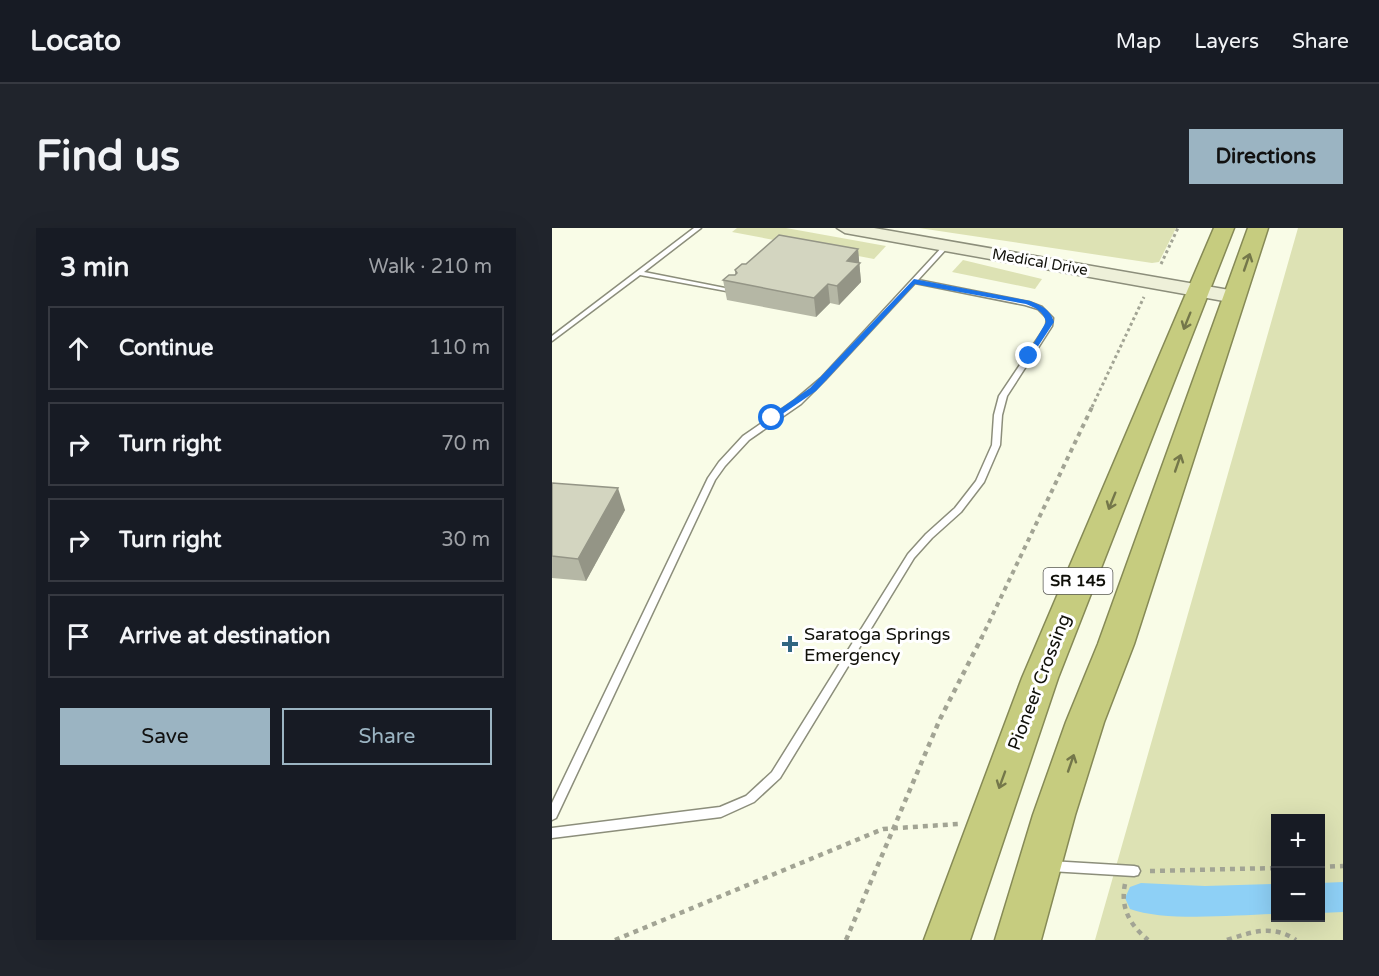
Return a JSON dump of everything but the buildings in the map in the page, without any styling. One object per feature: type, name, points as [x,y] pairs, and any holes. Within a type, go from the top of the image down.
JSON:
[{"type":"highway","name":"Pioneer Crossing","points":[[947,940],[987,822],[1070,601],[1224,228]]},
{"type":"highway","name":"SR 145","points":[[1018,940],[1039,865],[1085,722],[1120,633],[1258,228]]},
{"type":"street","name":"Medical Drive","points":[[845,228],[1235,297]]},
{"type":"lane","points":[[552,339],[698,228]]},
{"type":"lane","points":[[552,815],[711,480],[722,464],[752,433],[813,390],[946,246]]},
{"type":"lane","points":[[640,273],[735,292]]},
{"type":"lane","points":[[552,833],[721,812],[750,799],[765,788],[776,775],[911,556],[958,510],[980,482],[996,445],[998,415],[1003,396],[1049,326],[1050,318],[1040,308],[1027,303],[914,281]]},
{"type":"lane","points":[[1039,865],[1134,871]]},
{"type":"path","points":[[1161,264],[1178,228]]},
{"type":"path","points":[[846,940],[945,710],[998,606],[1144,297]]},
{"type":"path","points":[[615,940],[883,829],[987,822]]},
{"type":"path","points":[[1325,867],[1343,866]]},
{"type":"path","points":[[1148,940],[1132,924],[1123,904],[1125,885],[1134,871],[1271,868]]},
{"type":"path","points":[[1227,940],[1269,928],[1288,933],[1296,940]]},
{"type":"green space","points":[[737,228],[786,228],[886,246],[874,259],[732,232]]},
{"type":"green space","points":[[919,228],[1176,228],[1159,262],[1152,263]]},
{"type":"green space","points":[[1298,228],[1343,228],[1343,940],[1095,940]]},
{"type":"green space","points":[[963,260],[1042,279],[1035,289],[952,272]]},
{"type":"waterway","points":[[1325,898],[1343,897]]},
{"type":"waterway","points":[[1141,898],[1205,901],[1271,899]]},
{"type":"place","name":"Saratoga Springs Emergency","points":[[790,644]]},
{"type":"route","points":[[772,418],[813,390],[914,281],[1027,303],[1045,311],[1050,318],[1049,326],[1029,356]]}]
